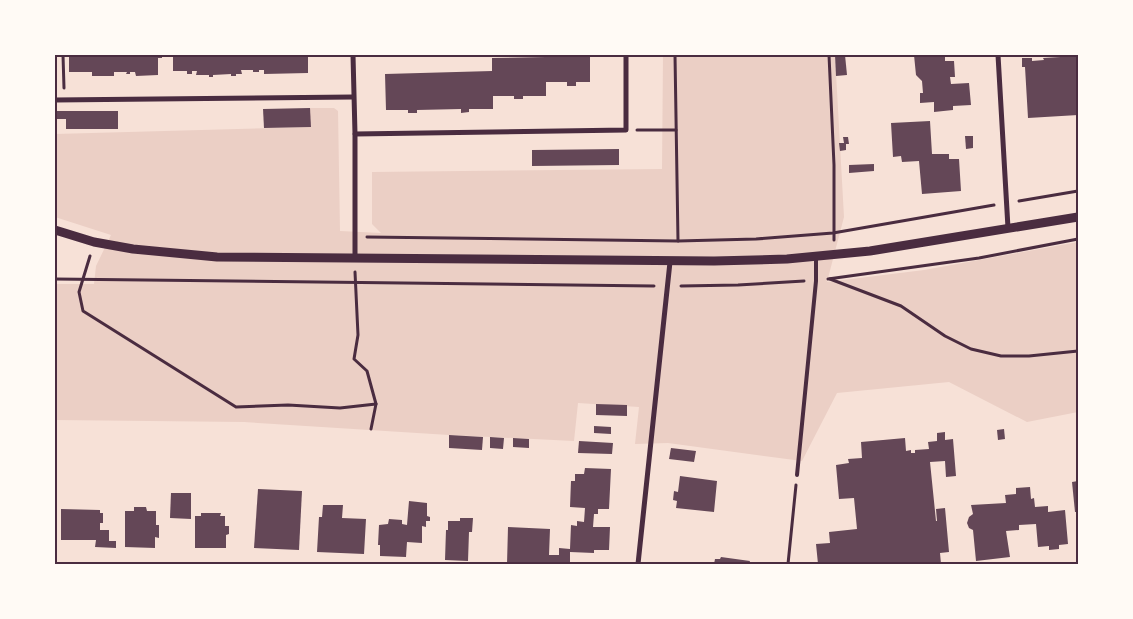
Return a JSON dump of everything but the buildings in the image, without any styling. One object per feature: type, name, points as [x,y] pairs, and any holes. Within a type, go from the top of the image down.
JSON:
[{"type":"street","points":[[353,55],[355,259]]},
{"type":"street","points":[[355,134],[626,130],[626,55]]},
{"type":"street","points":[[998,55],[1008,228]]},
{"type":"street","points":[[55,100],[353,97]]},
{"type":"street","points":[[55,230],[94,242],[183,255],[355,259],[670,262],[816,257],[870,251],[1078,217]]},
{"type":"street","points":[[638,564],[670,262]]},
{"type":"lane","points":[[797,475],[816,281],[816,257]]},
{"type":"path","points":[[63,55],[64,101]]},
{"type":"path","points":[[675,55],[678,241]]},
{"type":"path","points":[[829,55],[834,165],[833,233]]},
{"type":"path","points":[[626,130],[676,130]]},
{"type":"path","points":[[355,237],[678,241],[756,239],[833,233],[1078,191]]},
{"type":"path","points":[[55,279],[668,286],[738,285],[816,281],[887,272],[1078,240]]},
{"type":"path","points":[[94,242],[79,292],[83,310],[236,407],[288,405],[340,408],[376,404]]},
{"type":"path","points":[[830,279],[901,306],[945,336],[971,349],[1001,356],[1078,351]]},
{"type":"path","points":[[355,283],[358,335],[354,359],[367,371],[376,404],[371,429]]},
{"type":"path","points":[[788,564],[797,475]]},
{"type":"shaded area","points":[[663,55],[835,55],[844,217],[827,282],[924,270],[1078,242],[1078,412],[1027,422],[949,382],[837,393],[802,461],[668,443],[635,444],[639,407],[578,403],[574,441],[244,422],[55,420],[55,284],[94,284],[96,266],[111,235],[55,217],[55,134],[310,127],[310,108],[334,108],[338,111],[340,231],[381,233],[372,224],[372,172],[662,169]]}]
